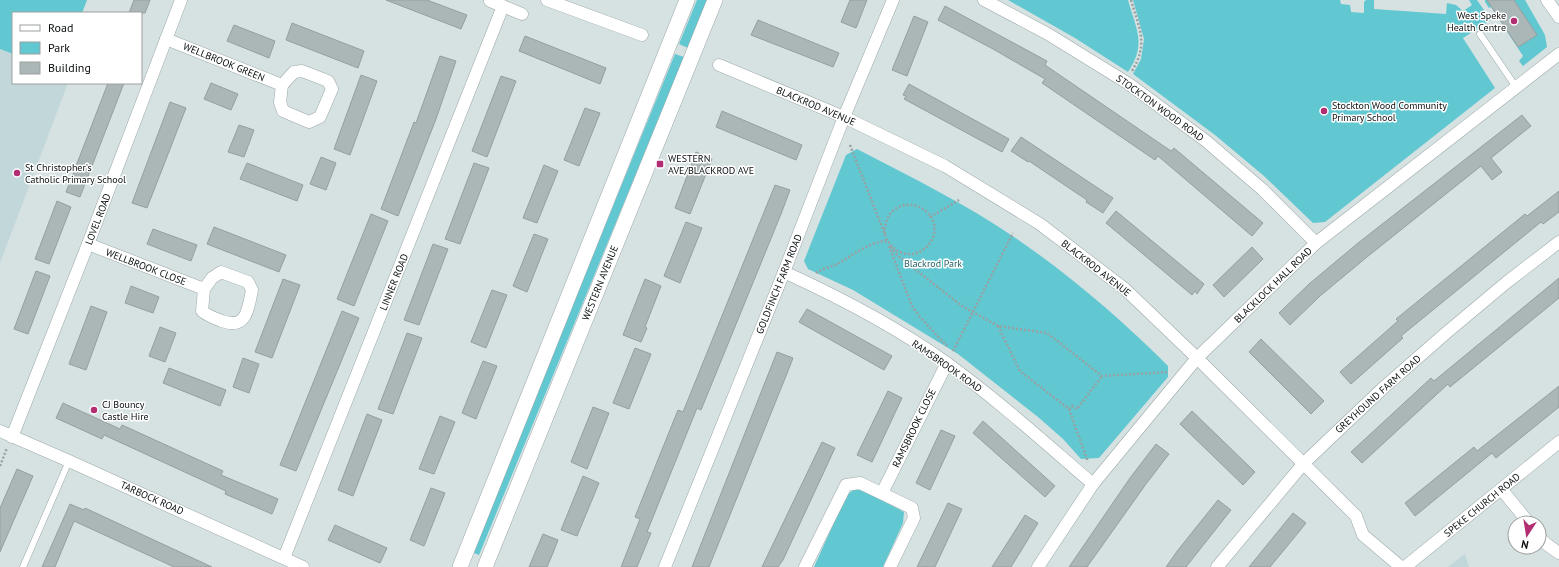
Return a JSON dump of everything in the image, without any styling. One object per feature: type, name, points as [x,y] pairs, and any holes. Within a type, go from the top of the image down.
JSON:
[{"type":"street","name":"LOVEL ROAD","points":[[12,437],[88,244],[181,0]]},
{"type":"street","points":[[546,0],[642,35]]},
{"type":"street","points":[[460,567],[687,0]]},
{"type":"street","name":"WESTERN AVENUE","points":[[485,567],[715,0]]},
{"type":"street","name":"GOLDFINCH FARM ROAD","points":[[665,567],[892,0]]},
{"type":"street","name":"STOCKTON WOOD ROAD","points":[[984,0],[1048,34],[1125,82],[1206,141],[1263,190],[1316,243]]},
{"type":"street","points":[[1547,0],[1559,17]]},
{"type":"street","points":[[490,1],[522,14]]},
{"type":"street","name":"LINNER ROAD","points":[[284,558],[503,6]]},
{"type":"street","name":"WELLBROOK GREEN","points":[[166,39],[282,85]]},
{"type":"street","name":"BLACKLOCK HALL ROAD","points":[[1038,567],[1093,484],[1197,358],[1316,243],[1559,54]]},
{"type":"street","name":"BLACKROD AVENUE","points":[[719,65],[844,117],[945,166],[1040,224],[1125,289],[1304,463],[1356,516],[1363,535],[1401,567]]},
{"type":"street","points":[[302,71],[328,81],[332,90],[320,117],[309,122],[283,111],[280,102],[282,85],[294,72],[302,71]]},
{"type":"street","name":"GREYHOUND FARM ROAD","points":[[1217,567],[1304,463],[1382,389],[1440,338],[1507,282],[1559,242]]},
{"type":"street","name":"WELLBROOK CLOSE","points":[[88,244],[204,289]]},
{"type":"street","points":[[221,272],[248,282],[252,290],[245,318],[238,323],[230,324],[208,316],[202,311],[204,289],[212,278],[221,272]]},
{"type":"street","name":"RAMSBROOK ROAD","points":[[784,272],[950,356],[990,396],[1093,484]]},
{"type":"street","name":"RAMSBROOK CLOSE","points":[[882,492],[950,356]]},
{"type":"street","name":"TARBOCK ROAD","points":[[0,431],[303,567]]},
{"type":"street","name":"SPEKE CHURCH ROAD","points":[[1405,567],[1502,490],[1559,442]]},
{"type":"street","points":[[805,567],[846,485],[860,483],[882,492],[912,508],[914,518],[890,567]]},
{"type":"street","points":[[1502,490],[1522,515]]},
{"type":"street","points":[[1547,544],[1559,553]]},
{"type":"lane","points":[[1480,34],[1516,87]]},
{"type":"lane","points":[[23,567],[69,461]]},
{"type":"path","points":[[1125,82],[1135,66],[1142,45],[1141,33],[1131,0]]},
{"type":"path","points":[[850,145],[885,236],[891,247],[898,256],[962,306],[998,326],[1047,333],[1102,376],[1174,371]]},
{"type":"path","points":[[930,217],[959,200]]},
{"type":"path","points":[[885,236],[884,228],[886,221],[895,209],[902,206],[917,206],[924,209],[930,217],[934,229],[933,236],[925,249],[911,255],[904,254],[891,247]]},
{"type":"path","points":[[887,240],[912,306],[950,356],[1013,233]]},
{"type":"path","points":[[814,274],[838,263],[855,252],[870,245],[887,240]]},
{"type":"path","points":[[998,326],[1020,372],[1069,409],[1090,467]]},
{"type":"path","points":[[1069,409],[1072,406],[1077,409],[1102,376]]},
{"type":"path","points":[[0,466],[12,437]]},
{"type":"shaded area","name":"St Christopher's Catholic Primary School","points":[[0,49],[12,54],[12,84],[68,84],[0,263]]},
{"type":"shaded area","points":[[1465,554],[1469,567],[1448,567]]},
{"type":"green space","points":[[0,0],[87,0],[82,12],[12,12],[12,54],[0,49]]},
{"type":"green space","points":[[697,0],[707,0],[688,48],[679,44]]},
{"type":"green space","points":[[1008,0],[1128,0],[1138,36],[1137,53],[1134,62],[1128,72],[1075,38]]},
{"type":"green space","name":"Stockton Wood Community Primary School","points":[[1133,0],[1340,0],[1341,4],[1350,5],[1351,12],[1364,13],[1364,2],[1366,0],[1374,0],[1374,9],[1446,14],[1447,3],[1456,5],[1463,11],[1472,5],[1469,0],[1477,0],[1491,20],[1463,38],[1495,88],[1325,222],[1313,223],[1264,176],[1215,135],[1133,74],[1141,59],[1144,39]]},
{"type":"green space","points":[[1485,0],[1525,0],[1545,35],[1547,47],[1523,66],[1519,61],[1523,56]]},
{"type":"green space","points":[[675,54],[684,57],[479,555],[472,552]]},
{"type":"green space","name":"Blackrod Park","points":[[857,149],[958,203],[998,226],[1017,239],[1057,268],[1095,299],[1168,366],[1168,377],[1099,458],[1081,459],[1063,439],[1038,417],[958,354],[853,290],[808,269],[804,261],[846,155]]},
{"type":"green space","points":[[853,490],[863,490],[904,512],[903,523],[883,567],[814,567],[846,496]]},
{"type":"building","points":[[134,0],[150,0],[145,13],[129,12]]},
{"type":"building","points":[[386,0],[427,0],[467,15],[461,29]]},
{"type":"building","points":[[850,0],[867,0],[856,28],[841,22]]},
{"type":"building","name":"West Speke Health Centre","points":[[1487,0],[1514,0],[1537,35],[1518,47]]},
{"type":"building","points":[[945,6],[1047,61],[1045,65],[1171,151],[1174,148],[1263,223],[1252,236],[1158,156],[1155,160],[1042,83],[1045,79],[938,20]]},
{"type":"building","points":[[914,16],[928,22],[907,76],[892,70]]},
{"type":"building","points":[[758,20],[839,53],[833,67],[751,35]]},
{"type":"building","points":[[292,23],[364,51],[358,68],[286,40]]},
{"type":"building","points":[[234,25],[275,41],[269,58],[227,41]]},
{"type":"building","points":[[525,36],[606,68],[600,84],[519,51]]},
{"type":"building","points":[[440,56],[456,61],[436,119],[398,216],[381,209],[414,122],[416,123]]},
{"type":"building","points":[[361,75],[377,81],[350,155],[334,149]]},
{"type":"building","points":[[501,76],[516,81],[487,157],[472,151]]},
{"type":"building","points":[[211,83],[238,94],[231,110],[204,99]]},
{"type":"building","points":[[108,84],[124,84],[80,197],[66,192]]},
{"type":"building","points":[[909,84],[1009,139],[1002,152],[904,99],[906,96],[903,95]]},
{"type":"building","points":[[170,102],[186,108],[147,208],[132,203]]},
{"type":"building","points":[[585,108],[600,113],[579,166],[564,160]]},
{"type":"building","points":[[722,111],[802,145],[796,160],[716,127]]},
{"type":"building","points":[[1522,115],[1531,126],[1491,158],[1502,172],[1492,180],[1481,166],[1320,296],[1290,325],[1279,313],[1309,284],[1358,243]]},
{"type":"building","points":[[239,125],[254,130],[244,157],[228,152]]},
{"type":"building","points":[[1021,137],[1113,198],[1103,213],[1086,202],[1087,200],[1029,161],[1028,162],[1011,151]]},
{"type":"building","points":[[696,152],[712,159],[690,214],[675,208]]},
{"type":"building","points":[[321,157],[336,163],[326,190],[310,184]]},
{"type":"building","points":[[247,163],[303,185],[297,201],[240,179]]},
{"type":"building","points":[[474,163],[489,168],[460,244],[445,239]]},
{"type":"building","points":[[544,165],[558,171],[537,223],[523,218]]},
{"type":"building","points":[[775,185],[790,190],[781,214],[701,410],[697,408],[647,532],[651,533],[637,567],[621,567],[640,519],[635,517],[655,467],[678,410],[683,412]]},
{"type":"building","points":[[1559,191],[1559,212],[1543,224],[1541,222],[1401,336],[1403,338],[1351,384],[1340,372],[1398,321],[1396,319],[1525,214],[1527,216]]},
{"type":"building","points":[[57,201],[71,207],[49,264],[35,259]]},
{"type":"building","points":[[1116,211],[1204,284],[1197,294],[1195,291],[1192,295],[1106,223]]},
{"type":"building","points":[[371,214],[388,221],[354,306],[337,299]]},
{"type":"building","points":[[686,222],[702,228],[680,283],[664,276]]},
{"type":"building","points":[[214,227],[286,255],[279,272],[207,244]]},
{"type":"building","points":[[153,229],[197,245],[191,261],[147,244]]},
{"type":"building","points":[[534,234],[548,239],[527,292],[513,286]]},
{"type":"building","points":[[433,244],[448,249],[419,325],[404,320]]},
{"type":"building","points":[[1252,247],[1263,259],[1224,297],[1213,285]]},
{"type":"building","points":[[36,271],[50,276],[28,334],[14,329]]},
{"type":"building","points":[[1559,278],[1559,298],[1450,387],[1448,384],[1362,463],[1351,452],[1431,378],[1434,381]]},
{"type":"building","points":[[283,279],[300,285],[272,358],[255,352]]},
{"type":"building","points":[[645,279],[661,286],[645,327],[647,328],[641,342],[623,335]]},
{"type":"building","points":[[131,286],[159,297],[153,313],[125,303]]},
{"type":"building","points":[[492,290],[507,295],[486,348],[471,342]]},
{"type":"building","points":[[91,306],[107,312],[86,370],[69,364]]},
{"type":"building","points":[[807,309],[892,356],[884,370],[799,322]]},
{"type":"building","points":[[342,311],[359,318],[296,471],[280,465]]},
{"type":"building","points":[[160,327],[176,333],[165,362],[149,356]]},
{"type":"building","points":[[407,333],[422,338],[393,414],[378,409]]},
{"type":"building","points":[[1261,339],[1324,401],[1311,414],[1249,352]]},
{"type":"building","points":[[635,348],[651,354],[629,409],[613,403]]},
{"type":"building","points":[[777,352],[793,358],[788,371],[709,567],[692,567]]},
{"type":"building","points":[[243,358],[259,364],[249,393],[233,387]]},
{"type":"building","points":[[483,361],[497,366],[476,419],[462,413]]},
{"type":"building","points":[[169,368],[226,390],[220,406],[163,383]]},
{"type":"building","points":[[1559,386],[1559,407],[1496,458],[1492,453],[1415,516],[1405,503],[1474,447],[1477,451]]},
{"type":"building","points":[[888,391],[902,398],[872,462],[857,455]]},
{"type":"building","points":[[63,403],[120,429],[122,425],[223,471],[221,475],[278,499],[272,514],[225,494],[226,491],[104,435],[102,439],[56,418]]},
{"type":"building","points":[[593,407],[609,413],[587,469],[571,462]]},
{"type":"building","points":[[1192,411],[1255,472],[1243,485],[1180,424]]},
{"type":"building","points":[[367,414],[382,420],[353,496],[338,490]]},
{"type":"building","points":[[440,416],[455,422],[434,474],[419,469]]},
{"type":"building","points":[[983,421],[1055,486],[1045,497],[973,433]]},
{"type":"building","points":[[941,430],[955,436],[930,490],[916,483]]},
{"type":"building","points":[[822,442],[835,448],[783,560],[778,567],[762,567]]},
{"type":"building","points":[[1156,444],[1169,454],[1087,567],[1069,567],[1130,478]]},
{"type":"building","points":[[17,469],[33,476],[0,552],[0,508]]},
{"type":"building","points":[[583,476],[599,483],[577,536],[561,530]]},
{"type":"building","points":[[431,488],[445,493],[424,546],[410,540]]},
{"type":"building","points":[[1218,500],[1231,510],[1186,567],[1166,567],[1178,550]]},
{"type":"building","points":[[948,503],[962,509],[935,567],[917,567]]},
{"type":"building","points":[[70,504],[84,510],[85,508],[212,567],[174,567],[74,521],[55,567],[42,567]]},
{"type":"building","points":[[1293,513],[1306,523],[1298,533],[1270,567],[1249,567]]},
{"type":"building","points":[[1025,515],[1038,523],[1011,567],[992,567]]},
{"type":"building","points":[[335,525],[387,548],[380,563],[328,540]]},
{"type":"building","points":[[543,534],[558,540],[553,553],[547,567],[529,567]]},
{"type":"place","name":"West Speke Health Centre","points":[[1514,21]]},
{"type":"place","name":"Stockton Wood Community Primary School","points":[[1324,111]]},
{"type":"place","name":"WESTERN AVE/BLACKROD AVE","points":[[660,164]]},
{"type":"place","name":"St Christopher's Catholic Primary School","points":[[17,173]]},
{"type":"place","name":"CJ Bouncy Castle Hire","points":[[94,410]]}]
